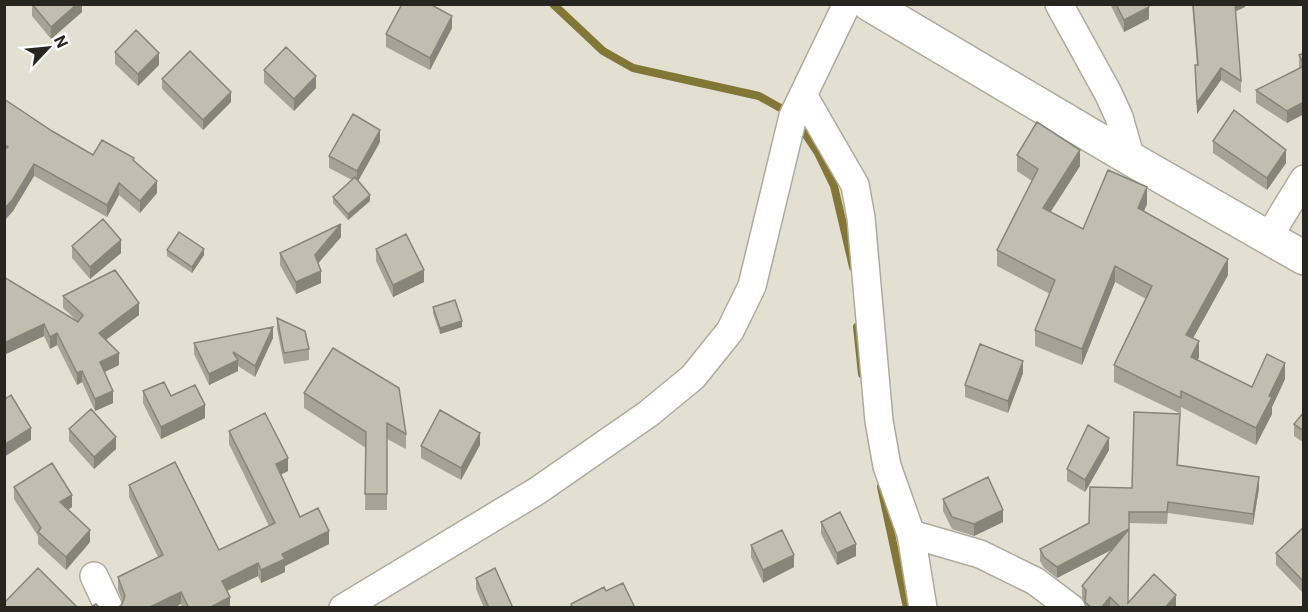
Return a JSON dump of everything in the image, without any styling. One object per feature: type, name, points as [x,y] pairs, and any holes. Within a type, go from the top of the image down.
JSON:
[{"type":"main road","points":[[869,4],[1304,258]]},
{"type":"street","points":[[343,608],[537,491],[648,414],[693,376],[730,331],[752,286],[794,116],[846,4]]},
{"type":"street","points":[[1059,4],[1108,93],[1119,117],[1131,159]]},
{"type":"street","points":[[803,95],[855,185],[861,218],[879,421],[886,466],[911,534],[923,608]]},
{"type":"street","points":[[1268,238],[1304,179]]},
{"type":"street","points":[[911,534],[980,554],[1035,581],[1071,608]]},
{"type":"street","points":[[94,576],[109,608]]},
{"type":"building","points":[[32,4],[77,4],[51,27]]},
{"type":"building","points":[[402,4],[430,4],[452,16],[430,58],[386,34]]},
{"type":"building","points":[[1116,4],[1148,4],[1149,7],[1124,20]]},
{"type":"building","points":[[1193,4],[1235,4],[1241,81],[1221,68],[1197,103],[1195,65],[1198,65]]},
{"type":"building","points":[[136,30],[159,53],[138,74],[115,52]]},
{"type":"building","points":[[286,47],[316,76],[294,99],[264,70]]},
{"type":"building","points":[[190,51],[231,92],[203,120],[162,79]]},
{"type":"building","points":[[1304,53],[1304,65],[1299,55]]},
{"type":"building","points":[[1304,66],[1304,102],[1287,111],[1256,90]]},
{"type":"building","points":[[4,99],[93,155],[102,140],[134,158],[133,160],[157,181],[140,201],[119,183],[107,205],[34,164],[13,199],[4,209],[4,150],[8,147],[4,144]]},
{"type":"building","points":[[1234,110],[1286,150],[1267,178],[1213,141]]},
{"type":"building","points":[[353,114],[380,130],[357,171],[329,156]]},
{"type":"building","points":[[1037,122],[1080,150],[1043,208],[1083,229],[1108,170],[1147,187],[1138,208],[1228,259],[1186,335],[1199,341],[1191,357],[1252,387],[1267,354],[1285,363],[1269,396],[1272,397],[1256,428],[1181,391],[1181,398],[1114,365],[1152,286],[1115,266],[1082,349],[1035,330],[1055,280],[997,250],[1038,169],[1017,155]]},
{"type":"building","points":[[355,177],[370,195],[348,214],[333,197]]},
{"type":"building","points":[[103,219],[121,240],[90,267],[72,246]]},
{"type":"building","points":[[341,224],[315,255],[321,271],[296,282],[280,253]]},
{"type":"building","points":[[179,232],[204,249],[192,267],[167,250]]},
{"type":"building","points":[[406,234],[424,270],[393,285],[376,249]]},
{"type":"building","points":[[115,270],[139,303],[99,333],[119,353],[100,362],[113,391],[95,399],[82,371],[77,373],[57,333],[50,337],[44,324],[4,343],[4,277],[78,322],[83,315],[63,296]]},
{"type":"building","points":[[455,300],[462,321],[440,328],[433,307]]},
{"type":"building","points":[[277,318],[305,331],[309,349],[284,353]]},
{"type":"building","points":[[273,327],[255,366],[233,352],[238,360],[209,374],[194,343]]},
{"type":"building","points":[[980,344],[1023,361],[1008,401],[965,385]]},
{"type":"building","points":[[333,348],[399,388],[406,434],[387,423],[387,494],[365,494],[366,432],[304,393]]},
{"type":"building","points":[[164,382],[171,396],[195,385],[205,405],[161,427],[143,391]]},
{"type":"building","points":[[11,395],[31,428],[4,445],[4,398]]},
{"type":"building","points":[[91,409],[116,437],[94,457],[69,429]]},
{"type":"building","points":[[440,410],[480,433],[461,468],[421,446]]},
{"type":"building","points":[[1134,412],[1180,414],[1177,465],[1259,477],[1253,514],[1168,502],[1167,512],[1129,512],[1129,529],[1057,567],[1044,557],[1040,549],[1089,523],[1090,487],[1132,488]]},
{"type":"building","points":[[1304,412],[1304,431],[1294,424]]},
{"type":"building","points":[[265,413],[288,458],[276,464],[300,517],[318,508],[329,531],[282,554],[285,559],[261,570],[258,563],[222,581],[230,597],[209,608],[189,608],[181,592],[148,608],[118,608],[125,596],[118,577],[163,555],[129,485],[175,462],[219,550],[275,523],[229,431]]},
{"type":"building","points":[[1088,425],[1109,438],[1085,480],[1067,469]]},
{"type":"building","points":[[52,463],[72,495],[60,502],[90,530],[66,557],[38,532],[41,528],[14,487]]},
{"type":"building","points":[[988,477],[1003,510],[974,524],[952,517],[943,499]]},
{"type":"building","points":[[840,512],[856,544],[837,553],[821,522]]},
{"type":"building","points":[[1304,527],[1304,582],[1276,553]]},
{"type":"building","points":[[1129,529],[1128,603],[1154,574],[1176,595],[1165,608],[1121,608],[1110,597],[1101,608],[1092,608],[1085,602],[1086,590],[1082,586]]},
{"type":"building","points":[[782,530],[794,555],[763,570],[751,545]]},
{"type":"building","points":[[38,568],[78,608],[4,608],[4,603]]},
{"type":"building","points":[[495,568],[513,608],[489,608],[476,578]]},
{"type":"building","points":[[623,583],[635,608],[572,608],[571,604],[604,587],[606,591]]},
{"type":"waterway","points":[[553,4],[603,51],[633,68],[759,96],[791,114]]},
{"type":"waterway","points":[[798,123],[818,153],[834,186],[853,267]]},
{"type":"waterway","points":[[857,327],[862,374]]},
{"type":"waterway","points":[[881,487],[907,608]]}]
